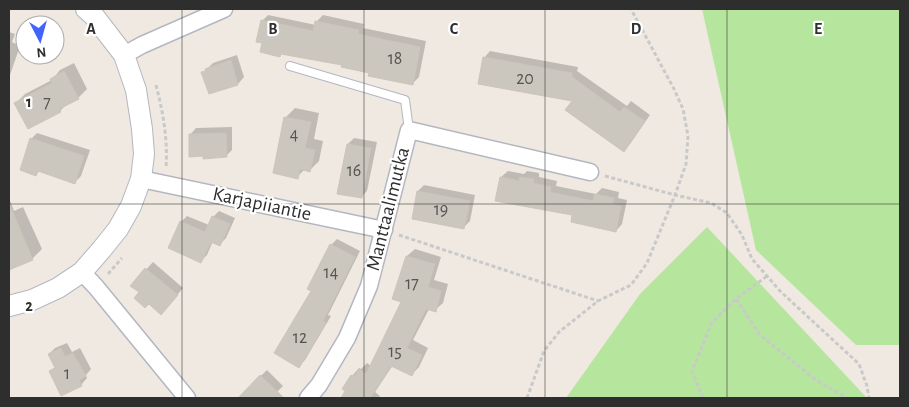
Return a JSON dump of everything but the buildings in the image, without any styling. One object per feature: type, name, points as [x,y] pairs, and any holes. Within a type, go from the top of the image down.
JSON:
[{"type":"street","points":[[9,306],[32,300],[58,288],[82,272],[118,229],[132,206],[141,179],[144,154],[136,90],[124,56],[94,16],[86,9]]},
{"type":"street","points":[[124,56],[142,45],[224,9]]},
{"type":"street","name":"Manttaalimutka","points":[[308,398],[319,385],[347,338],[369,286],[409,130],[590,172]]},
{"type":"street","name":"Karjapiiantie","points":[[141,179],[384,230]]},
{"type":"street","points":[[82,272],[187,398]]},
{"type":"lane","points":[[290,66],[405,100],[409,130]]},
{"type":"path","points":[[527,398],[544,351],[559,332],[598,301],[631,284],[647,263],[686,164],[688,136],[683,108],[631,9]]},
{"type":"path","points":[[590,172],[711,203],[727,213],[742,235],[752,259],[780,291],[859,364],[867,386],[868,398]]},
{"type":"path","points":[[384,230],[598,301]]},
{"type":"path","points":[[703,398],[692,370],[712,322],[736,299],[767,276]]},
{"type":"path","points":[[736,299],[760,335],[816,380],[846,398]]},
{"type":"green space","points":[[702,9],[900,9],[900,345],[856,345],[756,250]]},
{"type":"green space","points":[[707,227],[867,398],[566,398],[640,294]]}]
